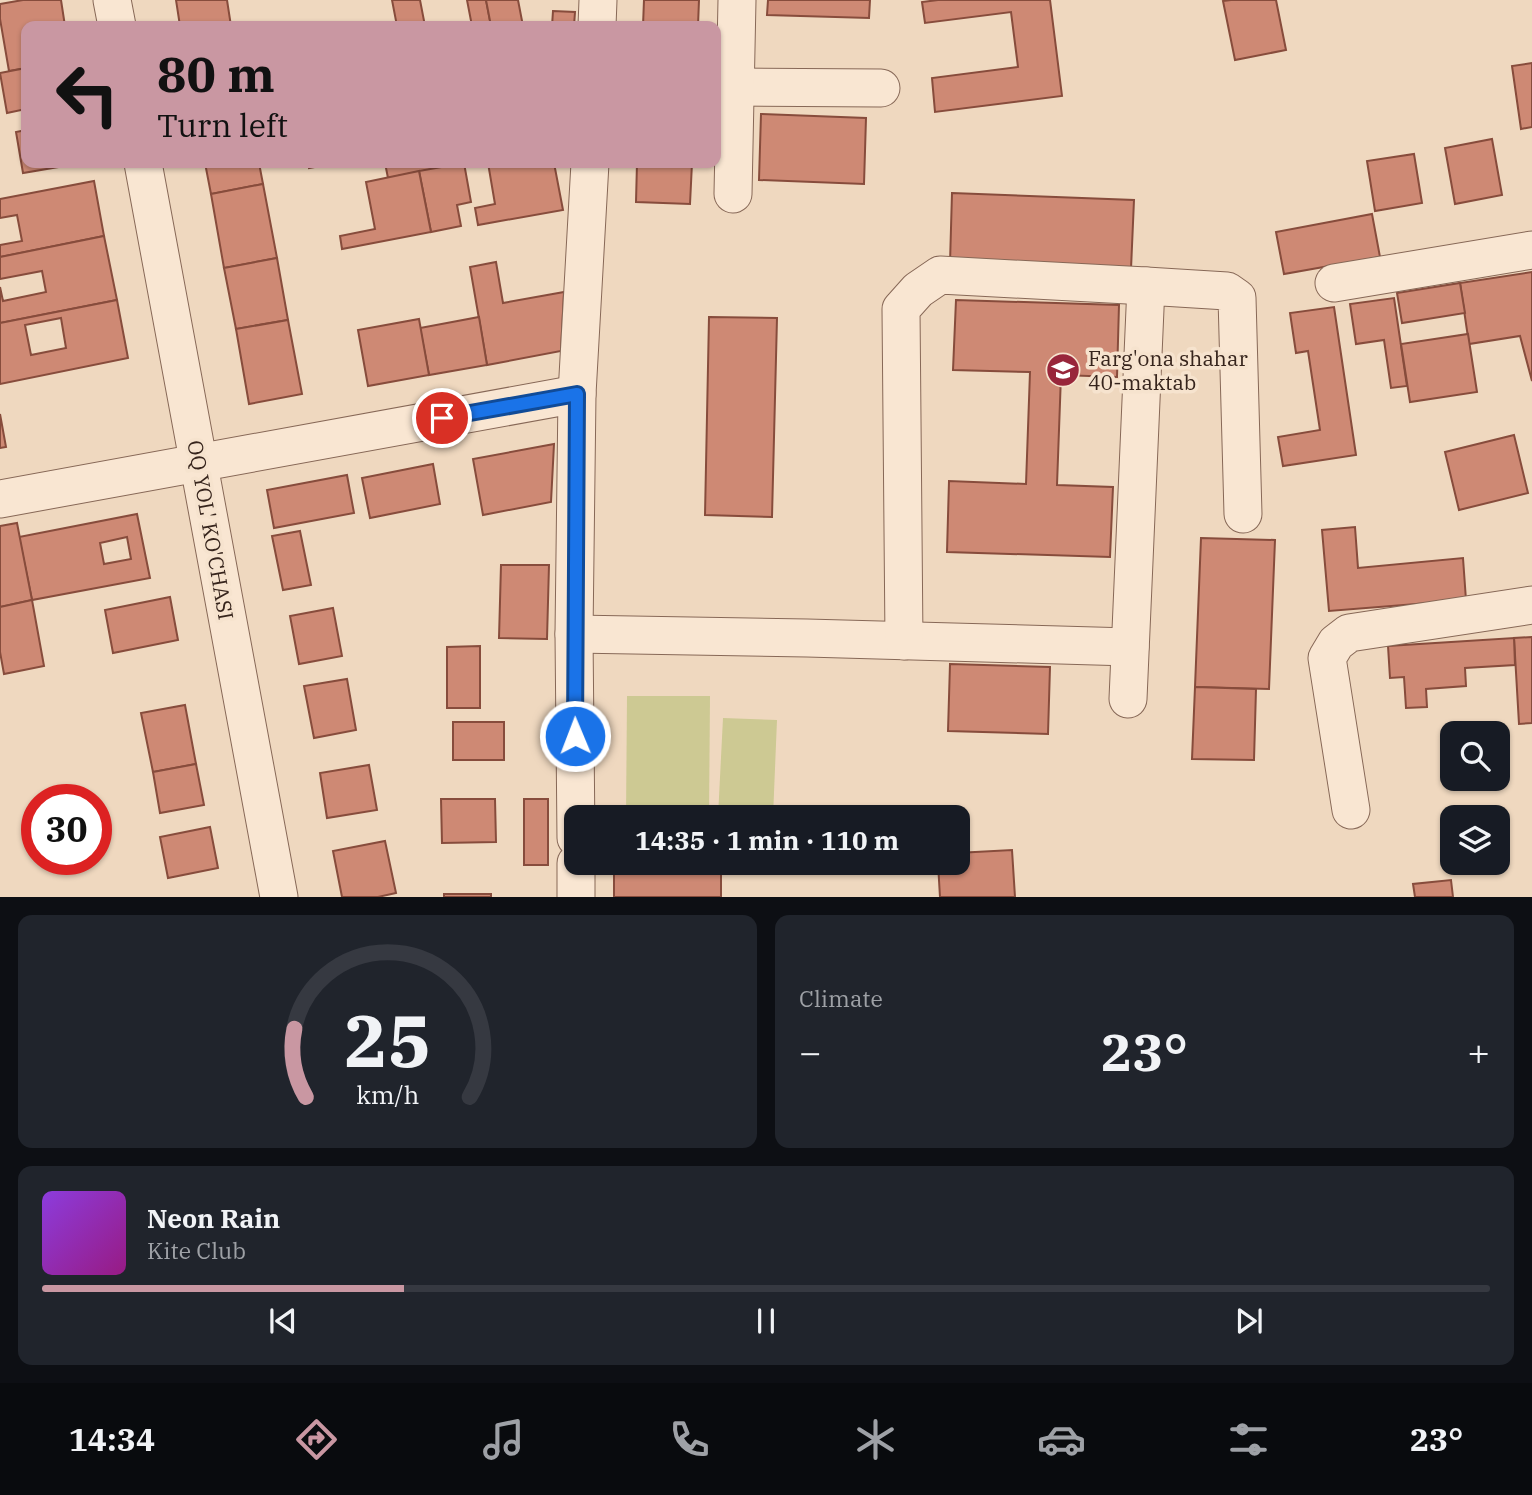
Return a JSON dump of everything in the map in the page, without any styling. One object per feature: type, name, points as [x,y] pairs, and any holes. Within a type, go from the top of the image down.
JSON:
[{"type":"street","points":[[112,0],[116,21]]},
{"type":"street","points":[[597,21],[598,0]]},
{"type":"street","points":[[733,194],[737,0]]},
{"type":"street","points":[[735,87],[881,88]]},
{"type":"street","name":"OQ YOL' KO'CHASI","points":[[144,168],[279,897]]},
{"type":"street","points":[[576,805],[574,634],[577,394],[590,168]]},
{"type":"street","points":[[1334,283],[1532,250]]},
{"type":"street","points":[[904,641],[901,309],[918,290],[940,275],[1227,291],[1237,298],[1243,514]]},
{"type":"street","points":[[1128,699],[1146,286]]},
{"type":"street","points":[[0,499],[577,394]]},
{"type":"street","points":[[1351,810],[1327,658],[1336,643],[1349,633],[1532,605]]},
{"type":"street","points":[[574,634],[1130,648]]},
{"type":"street","points":[[576,875],[576,897]]},
{"type":"shaded area","points":[[627,696],[710,696],[709,805],[626,805]]},
{"type":"shaded area","points":[[723,718],[777,720],[773,805],[719,805]]},
{"type":"building","points":[[23,0],[61,0],[64,21],[21,21],[21,69],[9,71],[0,4]]},
{"type":"building","points":[[176,0],[227,0],[230,21],[179,21]]},
{"type":"building","points":[[392,0],[420,0],[424,21],[396,21]]},
{"type":"building","points":[[467,0],[486,0],[490,21],[471,21]]},
{"type":"building","points":[[486,0],[518,0],[522,21],[490,21]]},
{"type":"building","points":[[644,0],[699,0],[698,21],[643,21]]},
{"type":"building","points":[[768,0],[870,0],[869,18],[767,15]]},
{"type":"building","points":[[1050,0],[1062,96],[935,112],[932,78],[1018,67],[1011,12],[925,23],[922,2]]},
{"type":"building","points":[[1276,0],[1286,50],[1235,60],[1223,1]]},
{"type":"building","points":[[553,11],[575,12],[574,21],[552,21]]},
{"type":"building","points":[[1532,63],[1532,127],[1521,129],[1512,66]]},
{"type":"building","points":[[21,69],[21,110],[7,113],[0,73]]},
{"type":"building","points":[[761,114],[866,118],[864,184],[759,180]]},
{"type":"building","points":[[21,131],[21,161],[16,132]]},
{"type":"building","points":[[1492,139],[1502,195],[1455,204],[1445,148]]},
{"type":"building","points":[[1414,154],[1422,203],[1375,211],[1367,161]]},
{"type":"building","points":[[22,168],[52,168],[23,173]]},
{"type":"building","points":[[206,168],[260,168],[263,184],[211,194]]},
{"type":"building","points":[[386,168],[433,168],[433,169],[388,178]]},
{"type":"building","points":[[465,168],[471,202],[457,205],[461,226],[431,232],[419,171]]},
{"type":"building","points":[[489,168],[555,168],[563,210],[478,225],[475,208],[495,204]]},
{"type":"building","points":[[637,168],[692,168],[690,204],[636,202]]},
{"type":"building","points":[[419,171],[431,232],[342,249],[340,236],[375,229],[366,182]]},
{"type":"building","points":[[94,181],[104,236],[0,257],[0,245],[22,241],[17,215],[0,218],[0,199]]},
{"type":"building","points":[[263,184],[277,258],[224,268],[211,194]]},
{"type":"building","points":[[952,193],[1134,200],[1131,269],[950,263]]},
{"type":"building","points":[[1372,214],[1380,257],[1284,274],[1276,232]]},
{"type":"building","points":[[104,236],[117,300],[0,323],[0,287],[3,301],[46,292],[42,271],[0,279],[0,257]]},
{"type":"building","points":[[277,258],[288,320],[236,329],[224,268]]},
{"type":"building","points":[[496,262],[503,303],[564,292],[561,351],[487,365],[470,267]]},
{"type":"building","points":[[1532,272],[1532,381],[1520,336],[1469,344],[1460,283]]},
{"type":"building","points":[[1460,283],[1465,313],[1402,323],[1397,293]]},
{"type":"building","points":[[1394,298],[1407,386],[1391,388],[1384,340],[1356,344],[1350,304]]},
{"type":"building","points":[[117,300],[128,358],[0,384],[0,323]],"holes":[[[61,318],[66,348],[31,355],[25,325]]]},
{"type":"building","points":[[956,300],[1119,305],[1117,377],[1061,375],[1057,485],[1113,487],[1110,557],[947,552],[949,481],[1026,484],[1030,372],[953,370]]},
{"type":"building","points":[[1334,307],[1356,455],[1283,466],[1278,437],[1320,430],[1308,351],[1296,353],[1290,313]]},
{"type":"building","points":[[479,317],[487,365],[429,375],[420,328]]},
{"type":"building","points":[[709,317],[777,318],[772,517],[705,515]]},
{"type":"building","points":[[419,319],[429,375],[368,386],[358,330]]},
{"type":"building","points":[[288,320],[302,394],[249,404],[236,329]]},
{"type":"building","points":[[1468,334],[1477,392],[1410,402],[1401,344]]},
{"type":"building","points":[[0,414],[6,447],[0,448]]},
{"type":"building","points":[[1514,435],[1528,493],[1459,510],[1445,452]]},
{"type":"building","points":[[554,444],[551,502],[483,515],[473,459]]},
{"type":"building","points":[[433,464],[440,504],[370,518],[362,478]]},
{"type":"building","points":[[347,475],[354,513],[274,528],[267,490]]},
{"type":"building","points":[[137,514],[150,578],[32,600],[19,537]],"holes":[[[127,537],[131,559],[104,564],[100,543]]]},
{"type":"building","points":[[17,523],[32,600],[0,607],[0,526]]},
{"type":"building","points":[[1355,527],[1358,568],[1463,558],[1466,600],[1329,611],[1322,530]]},
{"type":"building","points":[[300,531],[311,585],[283,590],[272,536]]},
{"type":"building","points":[[1201,538],[1275,540],[1269,689],[1195,687]]},
{"type":"building","points":[[501,565],[549,565],[547,639],[499,638]]},
{"type":"building","points":[[170,597],[178,640],[113,653],[105,610]]},
{"type":"building","points":[[32,600],[44,666],[4,674],[0,652],[0,607]]},
{"type":"building","points":[[333,608],[342,656],[299,664],[290,616]]},
{"type":"building","points":[[1532,637],[1532,723],[1519,724],[1514,638]]},
{"type":"building","points":[[1514,638],[1515,665],[1465,668],[1466,686],[1426,689],[1427,707],[1406,708],[1404,677],[1390,678],[1388,646]]},
{"type":"building","points":[[480,646],[480,708],[447,708],[447,647]]},
{"type":"building","points":[[950,664],[1050,667],[1048,734],[948,731]]},
{"type":"building","points":[[347,679],[356,730],[314,738],[304,686]]},
{"type":"building","points":[[1195,687],[1256,689],[1254,760],[1192,759]]},
{"type":"building","points":[[185,705],[196,764],[153,772],[141,713]]},
{"type":"building","points":[[453,722],[504,722],[504,760],[453,760]]},
{"type":"building","points":[[196,764],[204,805],[160,813],[153,772]]},
{"type":"building","points":[[369,765],[377,810],[327,818],[320,773]]},
{"type":"building","points":[[441,799],[495,799],[496,842],[442,843]]},
{"type":"building","points":[[524,799],[548,799],[548,865],[524,865]]},
{"type":"building","points":[[210,827],[218,868],[168,878],[160,837]]},
{"type":"building","points":[[385,841],[396,893],[378,897],[342,897],[333,851]]},
{"type":"building","points":[[1012,850],[1015,897],[940,897],[939,875],[970,875],[970,852]]},
{"type":"building","points":[[614,875],[721,875],[721,897],[614,897]]},
{"type":"building","points":[[1451,880],[1453,897],[1415,897],[1413,884]]},
{"type":"building","points":[[444,894],[491,894],[491,897],[444,897]]},
{"type":"place","name":"Farg'ona shahar 40-maktab","points":[[1063,370]]},
{"type":"route","points":[[442,418],[577,394],[575,736]]}]
